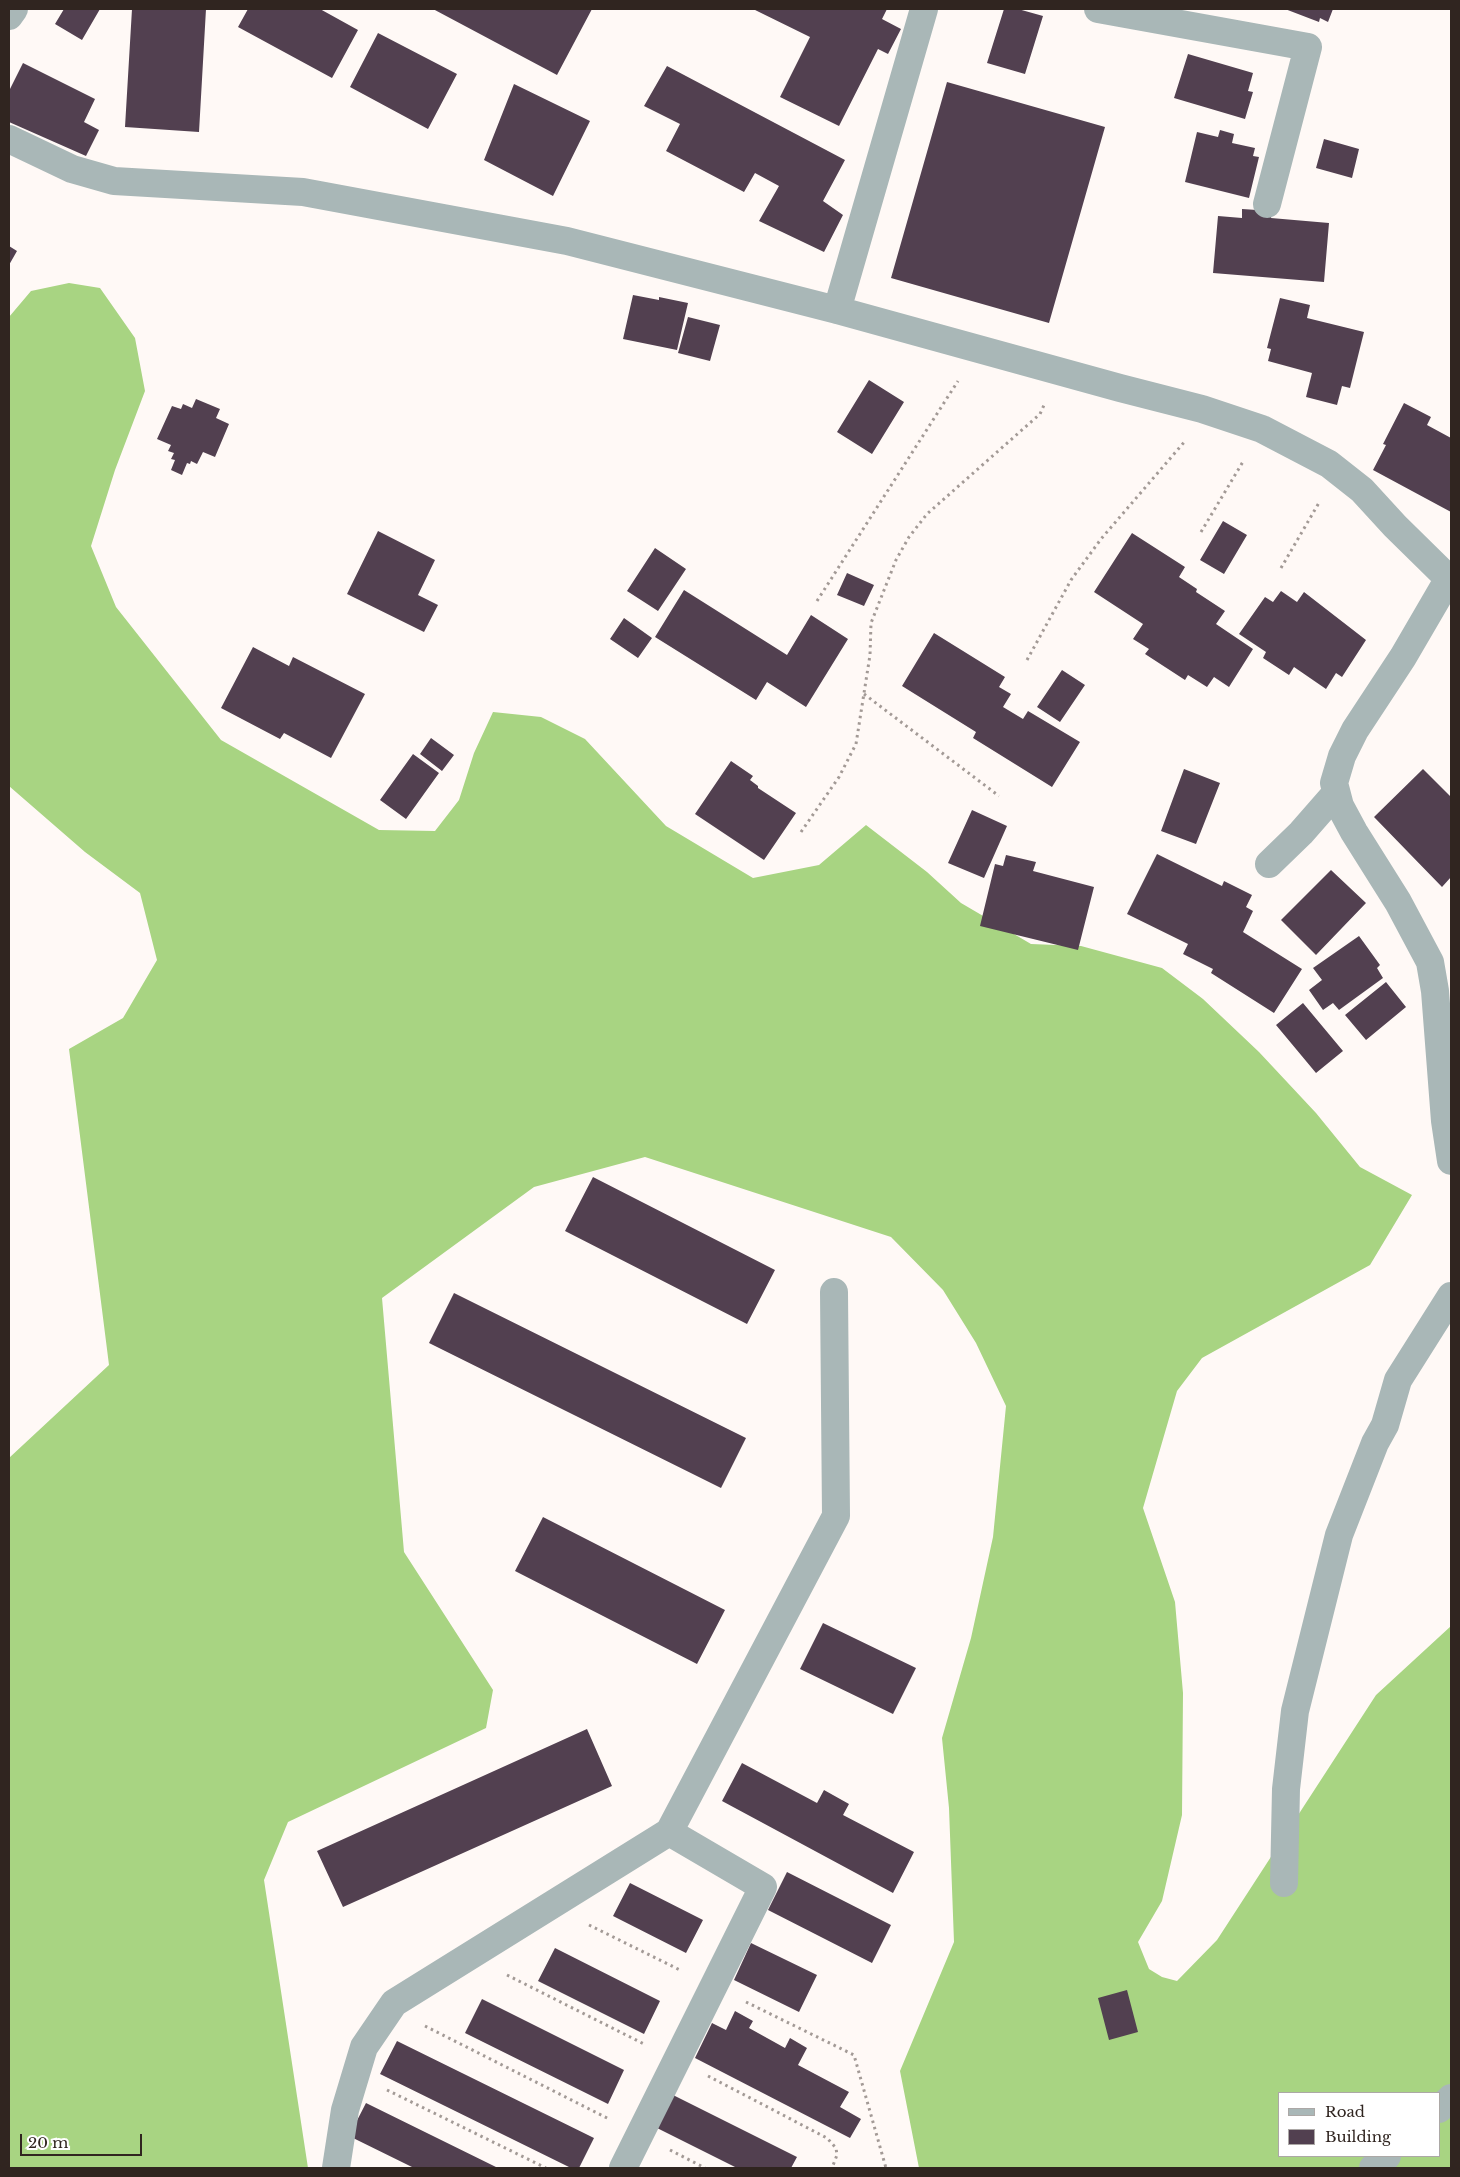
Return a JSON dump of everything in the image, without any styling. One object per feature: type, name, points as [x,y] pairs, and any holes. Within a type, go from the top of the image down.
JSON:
[{"type":"street","points":[[9,16],[14,9]]},
{"type":"street","points":[[836,310],[924,9]]},
{"type":"street","points":[[1098,9],[1308,47],[1267,204]]},
{"type":"street","points":[[9,139],[72,169],[114,181],[303,192],[567,241],[836,310],[1202,409],[1262,429],[1338,470],[1362,490],[1450,579],[1403,657],[1355,730],[1342,756],[1334,783],[1340,806],[1398,902],[1430,962],[1436,991],[1445,1121],[1451,1161]]},
{"type":"street","points":[[1269,864],[1301,833],[1336,793]]},
{"type":"street","points":[[336,2168],[345,2110],[364,2048],[394,2003],[669,1832],[836,1516],[834,1292]]},
{"type":"street","points":[[1284,1883],[1286,1789],[1295,1711],[1339,1535],[1375,1443],[1385,1425],[1398,1380],[1451,1296]]},
{"type":"street","points":[[623,2168],[763,1887],[669,1832]]},
{"type":"street","points":[[1440,2108],[1451,2098]]},
{"type":"street","points":[[1373,2168],[1386,2157]]},
{"type":"path","points":[[817,601],[978,349]]},
{"type":"path","points":[[801,832],[838,777],[856,744],[870,655],[871,624],[896,560],[909,537],[927,514],[1040,414],[1060,371]]},
{"type":"path","points":[[1027,660],[1071,580],[1102,539],[1186,440],[1202,409]]},
{"type":"path","points":[[1202,532],[1262,429]]},
{"type":"path","points":[[1281,568],[1338,470]]},
{"type":"path","points":[[864,694],[999,796]]},
{"type":"path","points":[[550,1906],[854,2055],[886,2168]]},
{"type":"path","points":[[390,2009],[706,2168]]},
{"type":"path","points":[[356,2074],[546,2168]]},
{"type":"green space","points":[[69,283],[100,288],[135,338],[145,391],[115,470],[91,546],[116,607],[221,740],[379,830],[435,831],[459,800],[474,753],[493,712],[541,717],[585,739],[666,826],[753,878],[819,865],[866,825],[927,872],[961,903],[1031,944],[1081,946],[1162,968],[1203,999],[1259,1052],[1316,1113],[1360,1167],[1412,1195],[1370,1265],[1202,1358],[1177,1391],[1143,1508],[1175,1602],[1183,1693],[1182,1815],[1162,1901],[1138,1942],[1149,1969],[1162,1977],[1177,1981],[1217,1940],[1376,1695],[1451,1626],[1451,2168],[919,2168],[900,2071],[954,1942],[949,1808],[942,1738],[971,1638],[993,1537],[1006,1406],[976,1343],[943,1290],[891,1237],[645,1157],[534,1187],[382,1298],[404,1552],[493,1690],[486,1728],[288,1822],[264,1880],[308,2168],[9,2168],[9,1458],[109,1365],[69,1049],[123,1018],[157,960],[140,893],[85,852],[9,786],[9,317],[31,291]]},
{"type":"building","points":[[64,9],[100,9],[82,40],[55,24]]},
{"type":"building","points":[[132,9],[206,9],[199,132],[125,127]]},
{"type":"building","points":[[248,9],[320,9],[358,30],[332,78],[238,27]]},
{"type":"building","points":[[433,9],[592,9],[557,75]]},
{"type":"building","points":[[753,9],[887,9],[882,19],[901,29],[888,54],[878,49],[839,126],[780,97],[810,37]]},
{"type":"building","points":[[1004,9],[1018,9],[1043,16],[1025,74],[987,63]]},
{"type":"building","points":[[1285,9],[1333,9],[1328,22],[1320,18],[1319,22]]},
{"type":"building","points":[[378,33],[457,74],[428,129],[350,87]]},
{"type":"building","points":[[1188,54],[1253,73],[1248,91],[1253,92],[1245,119],[1174,98]]},
{"type":"building","points":[[23,63],[95,99],[84,122],[99,130],[86,156],[9,122],[9,91]]},
{"type":"building","points":[[667,66],[845,160],[823,201],[843,215],[824,252],[759,221],[779,186],[755,173],[744,192],[666,151],[680,124],[644,106]]},
{"type":"building","points":[[947,82],[1105,127],[1049,323],[891,278]]},
{"type":"building","points":[[514,84],[590,121],[553,196],[484,160]]},
{"type":"building","points":[[1220,130],[1234,134],[1232,143],[1255,148],[1253,156],[1259,157],[1249,198],[1185,182],[1197,132],[1218,137]]},
{"type":"building","points":[[1324,139],[1359,149],[1352,178],[1316,168]]},
{"type":"building","points":[[1242,209],[1272,211],[1271,218],[1329,223],[1324,282],[1213,273],[1218,216],[1242,218]]},
{"type":"building","points":[[9,246],[17,251],[9,265]]},
{"type":"building","points":[[633,295],[659,300],[659,297],[688,303],[677,350],[623,339]]},
{"type":"building","points":[[1280,298],[1310,305],[1307,318],[1364,332],[1350,388],[1342,386],[1337,405],[1306,397],[1312,373],[1268,361],[1271,349],[1267,348]]},
{"type":"building","points":[[688,317],[720,325],[710,361],[678,353]]},
{"type":"building","points":[[869,380],[904,402],[872,454],[837,432]]},
{"type":"building","points":[[196,399],[220,409],[216,418],[229,424],[215,457],[203,452],[197,464],[191,461],[190,464],[187,463],[182,475],[171,470],[175,460],[171,459],[174,453],[168,451],[171,445],[157,439],[172,406],[181,409],[183,404],[192,408]]},
{"type":"building","points":[[1404,403],[1431,417],[1427,425],[1451,438],[1451,512],[1373,470],[1386,445],[1383,444]]},
{"type":"building","points":[[1223,521],[1247,535],[1224,574],[1200,560]]},
{"type":"building","points":[[378,531],[435,560],[418,595],[438,605],[424,632],[347,594]]},
{"type":"building","points":[[1132,533],[1185,567],[1179,577],[1197,589],[1196,592],[1225,611],[1216,624],[1253,649],[1229,687],[1214,677],[1207,687],[1188,675],[1185,680],[1145,654],[1149,649],[1133,639],[1143,624],[1094,592]]},
{"type":"building","points":[[655,548],[686,569],[658,611],[627,591]]},
{"type":"building","points":[[847,573],[874,585],[864,606],[837,595]]},
{"type":"building","points":[[684,590],[787,655],[811,615],[848,639],[806,707],[767,682],[756,700],[655,637]]},
{"type":"building","points":[[1281,591],[1297,602],[1304,592],[1366,640],[1342,677],[1336,673],[1326,689],[1294,667],[1289,675],[1263,658],[1266,652],[1239,634],[1265,597],[1273,602]]},
{"type":"building","points":[[624,618],[652,638],[638,658],[610,639]]},
{"type":"building","points":[[934,633],[1005,677],[999,687],[1011,694],[1003,707],[1023,719],[1028,711],[1080,742],[1052,787],[973,738],[976,732],[902,686]]},
{"type":"building","points":[[253,647],[289,666],[293,657],[365,694],[331,758],[284,733],[280,739],[221,708]]},
{"type":"building","points":[[1062,670],[1085,685],[1060,722],[1037,707]]},
{"type":"building","points":[[431,738],[454,755],[442,771],[420,754]]},
{"type":"building","points":[[413,754],[439,773],[406,819],[380,800]]},
{"type":"building","points":[[731,761],[753,776],[750,780],[758,788],[796,813],[764,860],[695,814]]},
{"type":"building","points":[[1184,769],[1220,783],[1196,844],[1161,831]]},
{"type":"building","points":[[1423,769],[1451,797],[1451,877],[1442,887],[1374,817]]},
{"type":"building","points":[[972,810],[1007,826],[984,878],[948,863]]},
{"type":"building","points":[[1157,854],[1222,886],[1224,881],[1252,895],[1246,907],[1253,911],[1243,932],[1302,969],[1274,1013],[1211,973],[1213,969],[1183,954],[1188,944],[1127,914]]},
{"type":"building","points":[[1006,855],[1036,862],[1033,871],[1094,887],[1078,950],[980,926],[995,864],[1003,866]]},
{"type":"building","points":[[1331,870],[1366,903],[1316,955],[1281,920]]},
{"type":"building","points":[[1359,936],[1380,965],[1377,968],[1383,978],[1339,1010],[1333,1003],[1323,1010],[1309,990],[1322,980],[1313,968]]},
{"type":"building","points":[[1386,982],[1406,1007],[1366,1040],[1345,1015]]},
{"type":"building","points":[[1303,1003],[1343,1051],[1316,1073],[1276,1025]]},
{"type":"building","points":[[593,1177],[775,1270],[747,1324],[565,1231]]},
{"type":"building","points":[[454,1293],[746,1438],[721,1488],[429,1343]]},
{"type":"building","points":[[543,1517],[725,1610],[697,1664],[515,1571]]},
{"type":"building","points":[[823,1623],[916,1668],[893,1714],[800,1669]]},
{"type":"building","points":[[587,1729],[612,1786],[343,1907],[317,1851]]},
{"type":"building","points":[[742,1763],[817,1803],[824,1790],[849,1804],[843,1815],[914,1852],[893,1893],[722,1801]]},
{"type":"building","points":[[787,1872],[891,1925],[872,1963],[768,1910]]},
{"type":"building","points":[[630,1883],[703,1920],[686,1953],[613,1916]]},
{"type":"building","points":[[751,1943],[817,1975],[799,2012],[734,1980]]},
{"type":"building","points":[[555,1948],[660,2001],[644,2034],[538,1981]]},
{"type":"building","points":[[1127,1990],[1138,2032],[1109,2040],[1098,1998]]},
{"type":"building","points":[[482,1999],[624,2070],[608,2104],[465,2033]]},
{"type":"building","points":[[735,2011],[753,2021],[749,2028],[785,2048],[790,2038],[807,2048],[798,2065],[849,2092],[840,2107],[861,2119],[850,2138],[695,2058],[712,2023],[726,2030]]},
{"type":"building","points":[[397,2041],[594,2138],[579,2168],[571,2168],[380,2074]]},
{"type":"building","points":[[665,2091],[797,2157],[791,2168],[737,2168],[649,2124]]},
{"type":"building","points":[[366,2103],[498,2168],[414,2168],[349,2136]]}]
